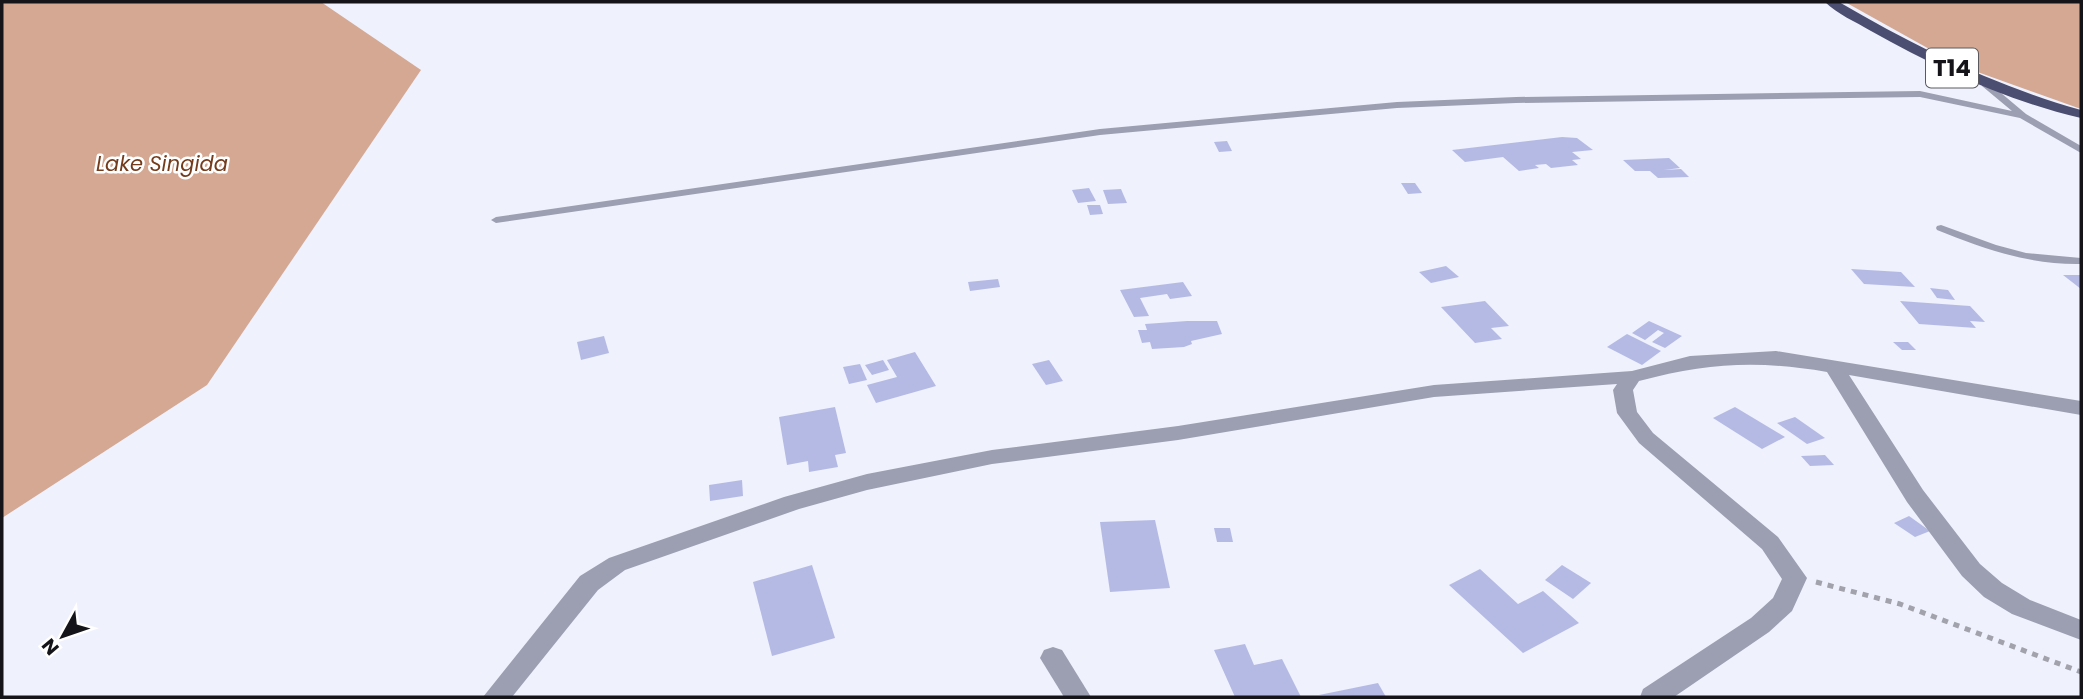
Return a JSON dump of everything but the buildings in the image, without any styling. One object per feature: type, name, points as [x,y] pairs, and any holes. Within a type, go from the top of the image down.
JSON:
[{"type":"highway","name":"T14","points":[[1831,2],[1882,33],[1985,84],[2081,114]]},
{"type":"street","points":[[496,697],[589,583],[617,564],[792,503],[867,482],[992,457],[1178,433],[1434,391],[1490,384],[1632,377],[1690,362],[1735,358],[1776,358],[1833,365],[2081,408]]},
{"type":"street","points":[[1833,365],[1915,496],[1970,570],[1993,590],[2021,607],[2081,631]]},
{"type":"street","points":[[1632,377],[1623,390],[1628,413],[1646,438],[1770,543],[1795,579],[1783,604],[1760,625],[1653,697]]},
{"type":"street","points":[[1053,659],[1077,697]]},
{"type":"lane","points":[[1985,84],[2023,116],[2081,150]]},
{"type":"lane","points":[[496,220],[1100,132],[1397,106],[1516,100],[1902,94],[1944,97],[2023,116]]},
{"type":"lane","points":[[1941,228],[2005,254],[2035,260],[2081,261]]},
{"type":"path","points":[[1795,579],[1858,590],[2081,672]]},
{"type":"water","name":"Lake Singida","points":[[2,2],[321,2],[421,70],[207,385],[2,518]]},
{"type":"water","points":[[1845,2],[2081,2],[2081,109],[1958,65]]}]
